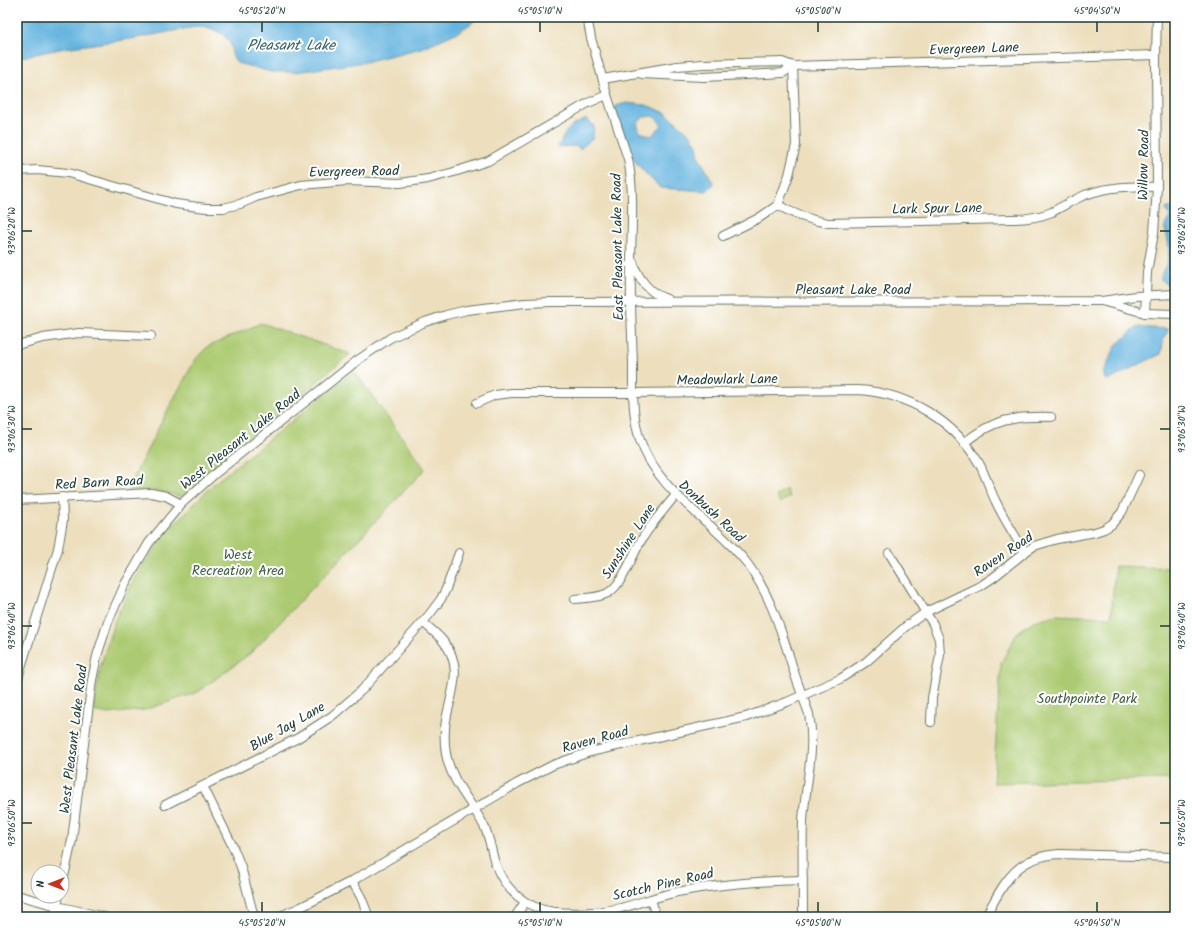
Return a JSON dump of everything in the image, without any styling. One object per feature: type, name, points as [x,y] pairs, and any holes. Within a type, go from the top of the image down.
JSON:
[{"type":"street","name":"East Pleasant Lake Road","points":[[587,17],[591,38],[607,95],[630,169],[632,192],[630,301],[632,338]]},
{"type":"street","name":"Willow Road","points":[[1145,313],[1147,272],[1154,233],[1157,187],[1157,17]]},
{"type":"street","name":"Evergreen Lane","points":[[603,78],[662,68],[703,64],[782,62],[793,66],[1156,55]]},
{"type":"street","name":"Evergreen Lane","points":[[633,73],[678,76],[733,76],[783,73],[793,66]]},
{"type":"street","points":[[723,236],[759,218],[778,205],[789,175],[796,145],[793,66]]},
{"type":"street","name":"Evergreen Road","points":[[17,171],[37,170],[68,173],[176,204],[206,208],[223,208],[240,204],[256,197],[302,185],[347,181],[400,183],[428,179],[454,172],[488,161],[588,103],[607,95]]},
{"type":"street","name":"Lark Spur Lane","points":[[778,205],[801,217],[828,223],[1013,219],[1032,217],[1050,212],[1084,195],[1104,189],[1125,186],[1157,187]]},
{"type":"street","points":[[631,253],[635,270],[645,285],[660,297],[678,302]]},
{"type":"street","name":"Pleasant Lake Road","points":[[603,302],[1102,302],[1146,295],[1175,294]]},
{"type":"street","name":"West Pleasant Lake Road","points":[[68,864],[92,680],[102,639],[117,600],[130,574],[149,543],[181,504],[217,472],[358,360],[390,338],[409,328],[446,315],[467,310],[545,302],[603,302]]},
{"type":"street","name":"Pleasant Lake Road","points":[[1102,302],[1145,313],[1175,314]]},
{"type":"street","points":[[17,345],[43,338],[79,333],[151,336]]},
{"type":"street","name":"Donbush Road","points":[[632,338],[633,393],[636,426],[645,452],[658,475],[676,495],[735,549],[756,576],[772,605],[802,696]]},
{"type":"street","name":"Meadowlark Lane","points":[[477,403],[494,395],[512,392],[633,393],[866,391],[896,397],[922,408],[947,425],[964,443],[980,465],[1004,519],[1025,552]]},
{"type":"street","points":[[964,443],[979,432],[1000,421],[1022,417],[1051,417]]},
{"type":"street","name":"Raven Road","points":[[278,917],[352,881],[535,773],[597,750],[746,717],[770,709],[840,679],[872,658],[913,621],[926,612],[994,577],[1025,552],[1045,542],[1096,532],[1112,524],[1122,512],[1139,475]]},
{"type":"street","name":"Red Barn Road","points":[[17,500],[151,493],[166,496],[181,504]]},
{"type":"street","name":"Sunshine Lane","points":[[575,599],[600,596],[614,588],[624,574],[653,522],[676,495]]},
{"type":"street","points":[[17,683],[58,549],[63,520],[62,497]]},
{"type":"street","name":"Blue Jay Lane","points":[[165,805],[298,738],[332,716],[362,690],[434,609],[444,594],[459,553]]},
{"type":"street","points":[[889,553],[926,612],[936,631],[940,647],[940,655],[932,698],[931,722]]},
{"type":"street","points":[[423,622],[442,640],[454,663],[455,680],[444,730],[446,756],[454,779],[474,809]]},
{"type":"street","points":[[802,696],[809,714],[812,736],[803,822],[803,917]]},
{"type":"street","points":[[203,786],[233,847],[241,867],[254,917]]},
{"type":"street","name":"Scotch Pine Road","points":[[474,809],[484,826],[498,871],[510,888],[525,902],[546,910],[566,913],[606,910],[620,908],[687,890],[724,884],[803,880]]},
{"type":"street","points":[[985,917],[1008,878],[1021,866],[1038,857],[1059,854],[1175,857]]},
{"type":"street","points":[[352,881],[361,897],[369,917]]},
{"type":"street","points":[[17,895],[105,917]]},
{"type":"street","points":[[651,899],[656,917]]},
{"type":"street","points":[[515,917],[525,902]]},
{"type":"street","points":[[54,917],[57,906]]},
{"type":"green space","points":[[261,323],[350,354],[181,497],[155,491],[129,490],[131,482],[166,413],[195,360],[207,347]]},
{"type":"green space","name":"West Recreation Area","points":[[354,371],[425,469],[252,652],[198,692],[145,710],[108,714],[93,711],[101,665],[114,622],[135,577],[168,531],[211,486]]},
{"type":"green space","points":[[786,489],[790,497],[780,503],[776,496]]},
{"type":"green space","name":"Southpointe Park","points":[[1115,566],[1175,568],[1175,779],[993,783],[1001,663],[1017,633],[1033,621],[1056,615],[1111,617]]},
{"type":"water","name":"Pleasant Lake","points":[[17,17],[477,17],[472,23],[458,32],[421,48],[365,62],[296,72],[271,72],[237,63],[232,55],[231,44],[223,34],[210,28],[200,26],[131,39],[64,48],[17,58]]},
{"type":"water","points":[[627,103],[646,105],[666,113],[691,135],[697,145],[699,157],[714,184],[707,191],[660,188],[633,158],[622,133],[615,106]],"holes":[[[654,116],[662,125],[651,136],[640,132],[637,124],[644,117]]]},
{"type":"water","points":[[587,119],[594,126],[593,138],[580,149],[576,146],[558,147],[572,126]]},
{"type":"water","points":[[1175,207],[1175,286],[1170,286],[1164,283],[1161,279],[1169,253],[1165,228],[1170,216],[1166,210],[1167,208]]},
{"type":"water","points":[[1136,327],[1169,329],[1164,338],[1161,354],[1110,380],[1105,379],[1103,372],[1117,344]]}]
